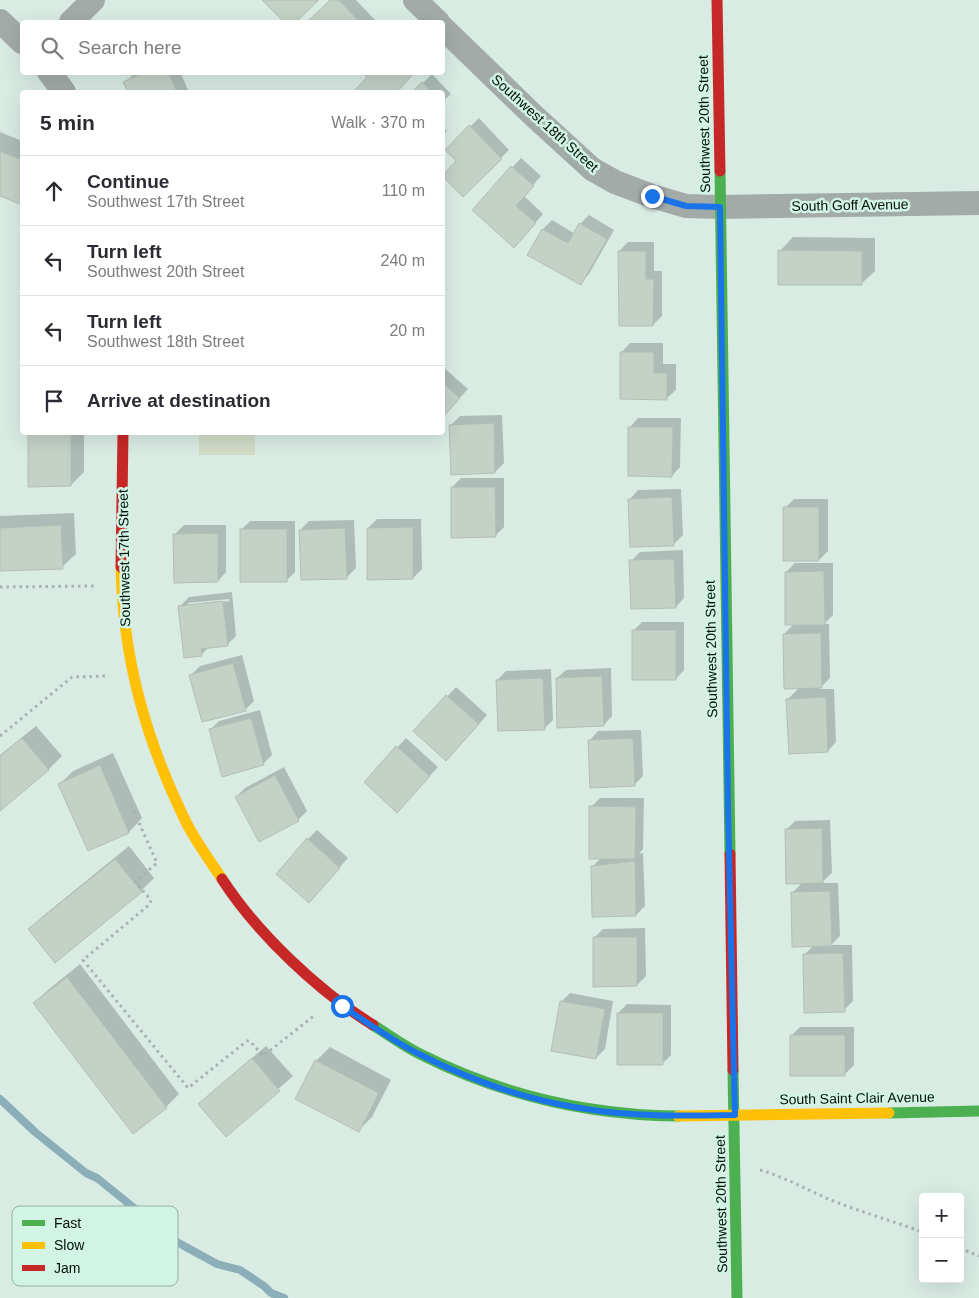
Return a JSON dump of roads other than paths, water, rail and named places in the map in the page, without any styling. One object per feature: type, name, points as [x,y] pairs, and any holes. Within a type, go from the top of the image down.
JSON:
[{"type":"street","points":[[72,20],[93,0]]},
{"type":"street","points":[[415,0],[436,20]]},
{"type":"street","name":"Southwest 20th Street","points":[[717,0],[737,1298]]},
{"type":"street","points":[[0,21],[20,40]]},
{"type":"street","name":"Southwest 18th Street","points":[[445,29],[534,116],[592,169],[615,182],[652,196],[686,206],[720,207]]},
{"type":"street","points":[[51,75],[62,90]]},
{"type":"street","name":"South Goff Avenue","points":[[720,207],[979,203]]},
{"type":"street","name":"Southwest 17th Street","points":[[123,435],[121,565],[123,612],[131,668],[152,747],[172,796],[197,844],[232,895],[278,950],[319,988],[378,1030],[414,1052],[450,1069],[508,1091],[580,1108],[615,1113],[735,1115]]},
{"type":"street","name":"South Saint Clair Avenue","points":[[735,1115],[979,1111]]},
{"type":"waterway","points":[[0,1099],[35,1132],[86,1173],[97,1178],[132,1206]]},
{"type":"waterway","points":[[178,1243],[217,1264],[240,1270],[271,1293],[284,1298]]}]
